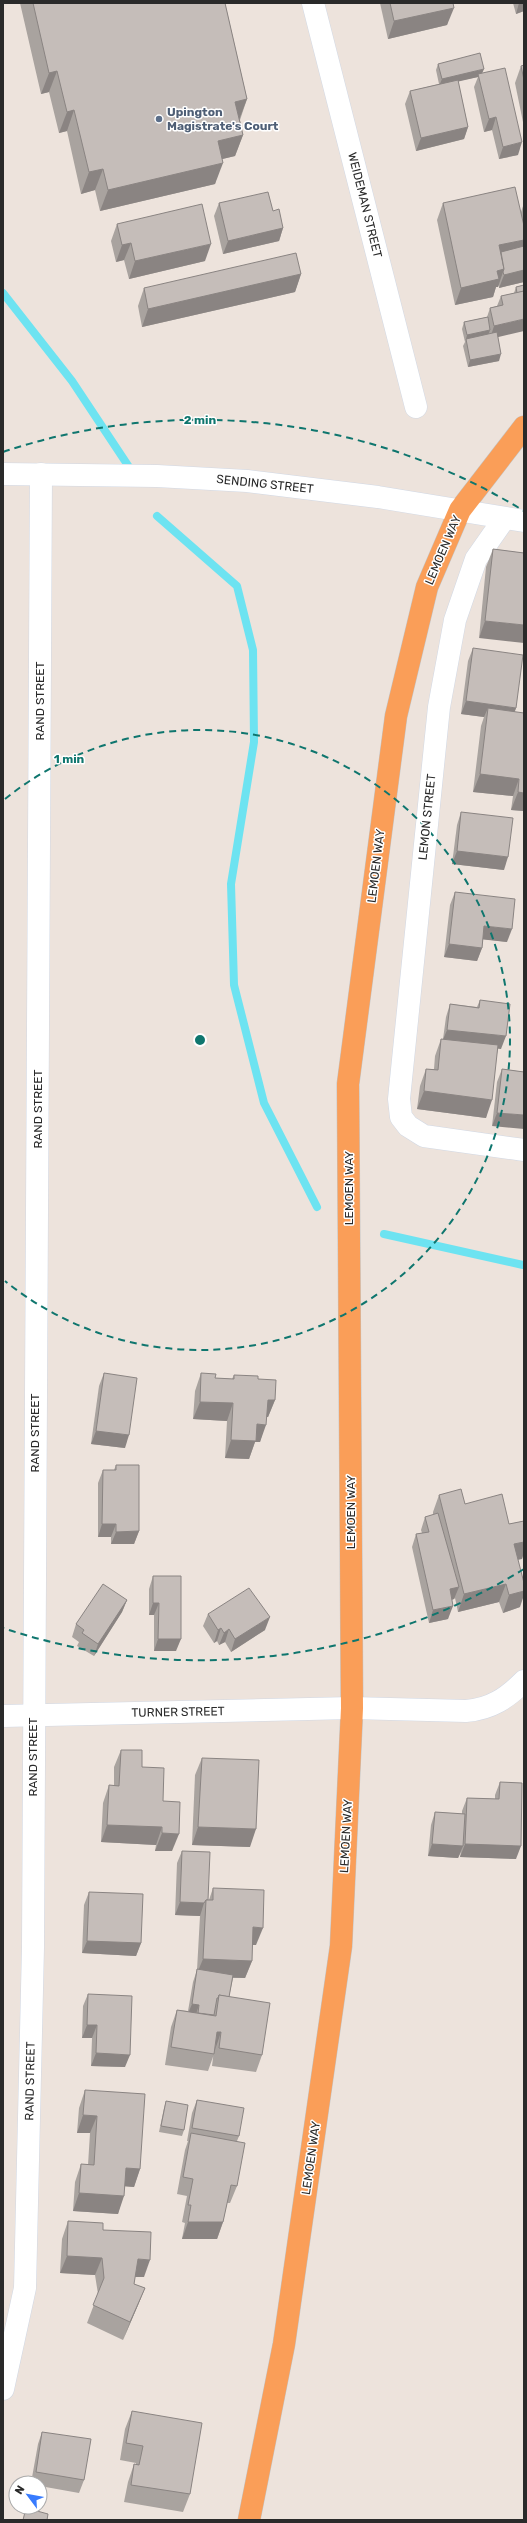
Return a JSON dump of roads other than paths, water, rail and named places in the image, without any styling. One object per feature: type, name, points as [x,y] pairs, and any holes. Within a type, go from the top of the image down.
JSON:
[{"type":"highway","name":"LEMOEN WAY","points":[[249,2520],[284,2344],[342,1946],[352,1708],[348,1084],[396,716],[427,587],[460,510],[524,428]]},
{"type":"street","name":"WEIDEMAN STREET","points":[[313,3],[416,407]]},
{"type":"street","name":"SENDING STREET","points":[[3,474],[157,476],[247,481],[378,496],[514,520]]},
{"type":"street","name":"RAND STREET","points":[[5,2377],[20,2315],[26,2269],[33,1948],[33,1716],[41,474]]},
{"type":"street","name":"LEMON STREET","points":[[514,520],[478,554],[464,589],[455,620],[440,707],[399,1099],[401,1117],[408,1126],[424,1136],[524,1150]]},
{"type":"street","name":"TURNER STREET","points":[[3,1716],[352,1708],[439,1712],[480,1710],[509,1696],[524,1681]]},
{"type":"waterway","points":[[3,293],[72,381],[131,470]]},
{"type":"waterway","points":[[157,516],[237,586],[253,650],[254,742],[231,884],[234,985],[264,1103],[317,1207]]},
{"type":"waterway","points":[[384,1234],[523,1265]]},
{"type":"place","name":"Upington Magistrate's Court","points":[[159,119]]}]
